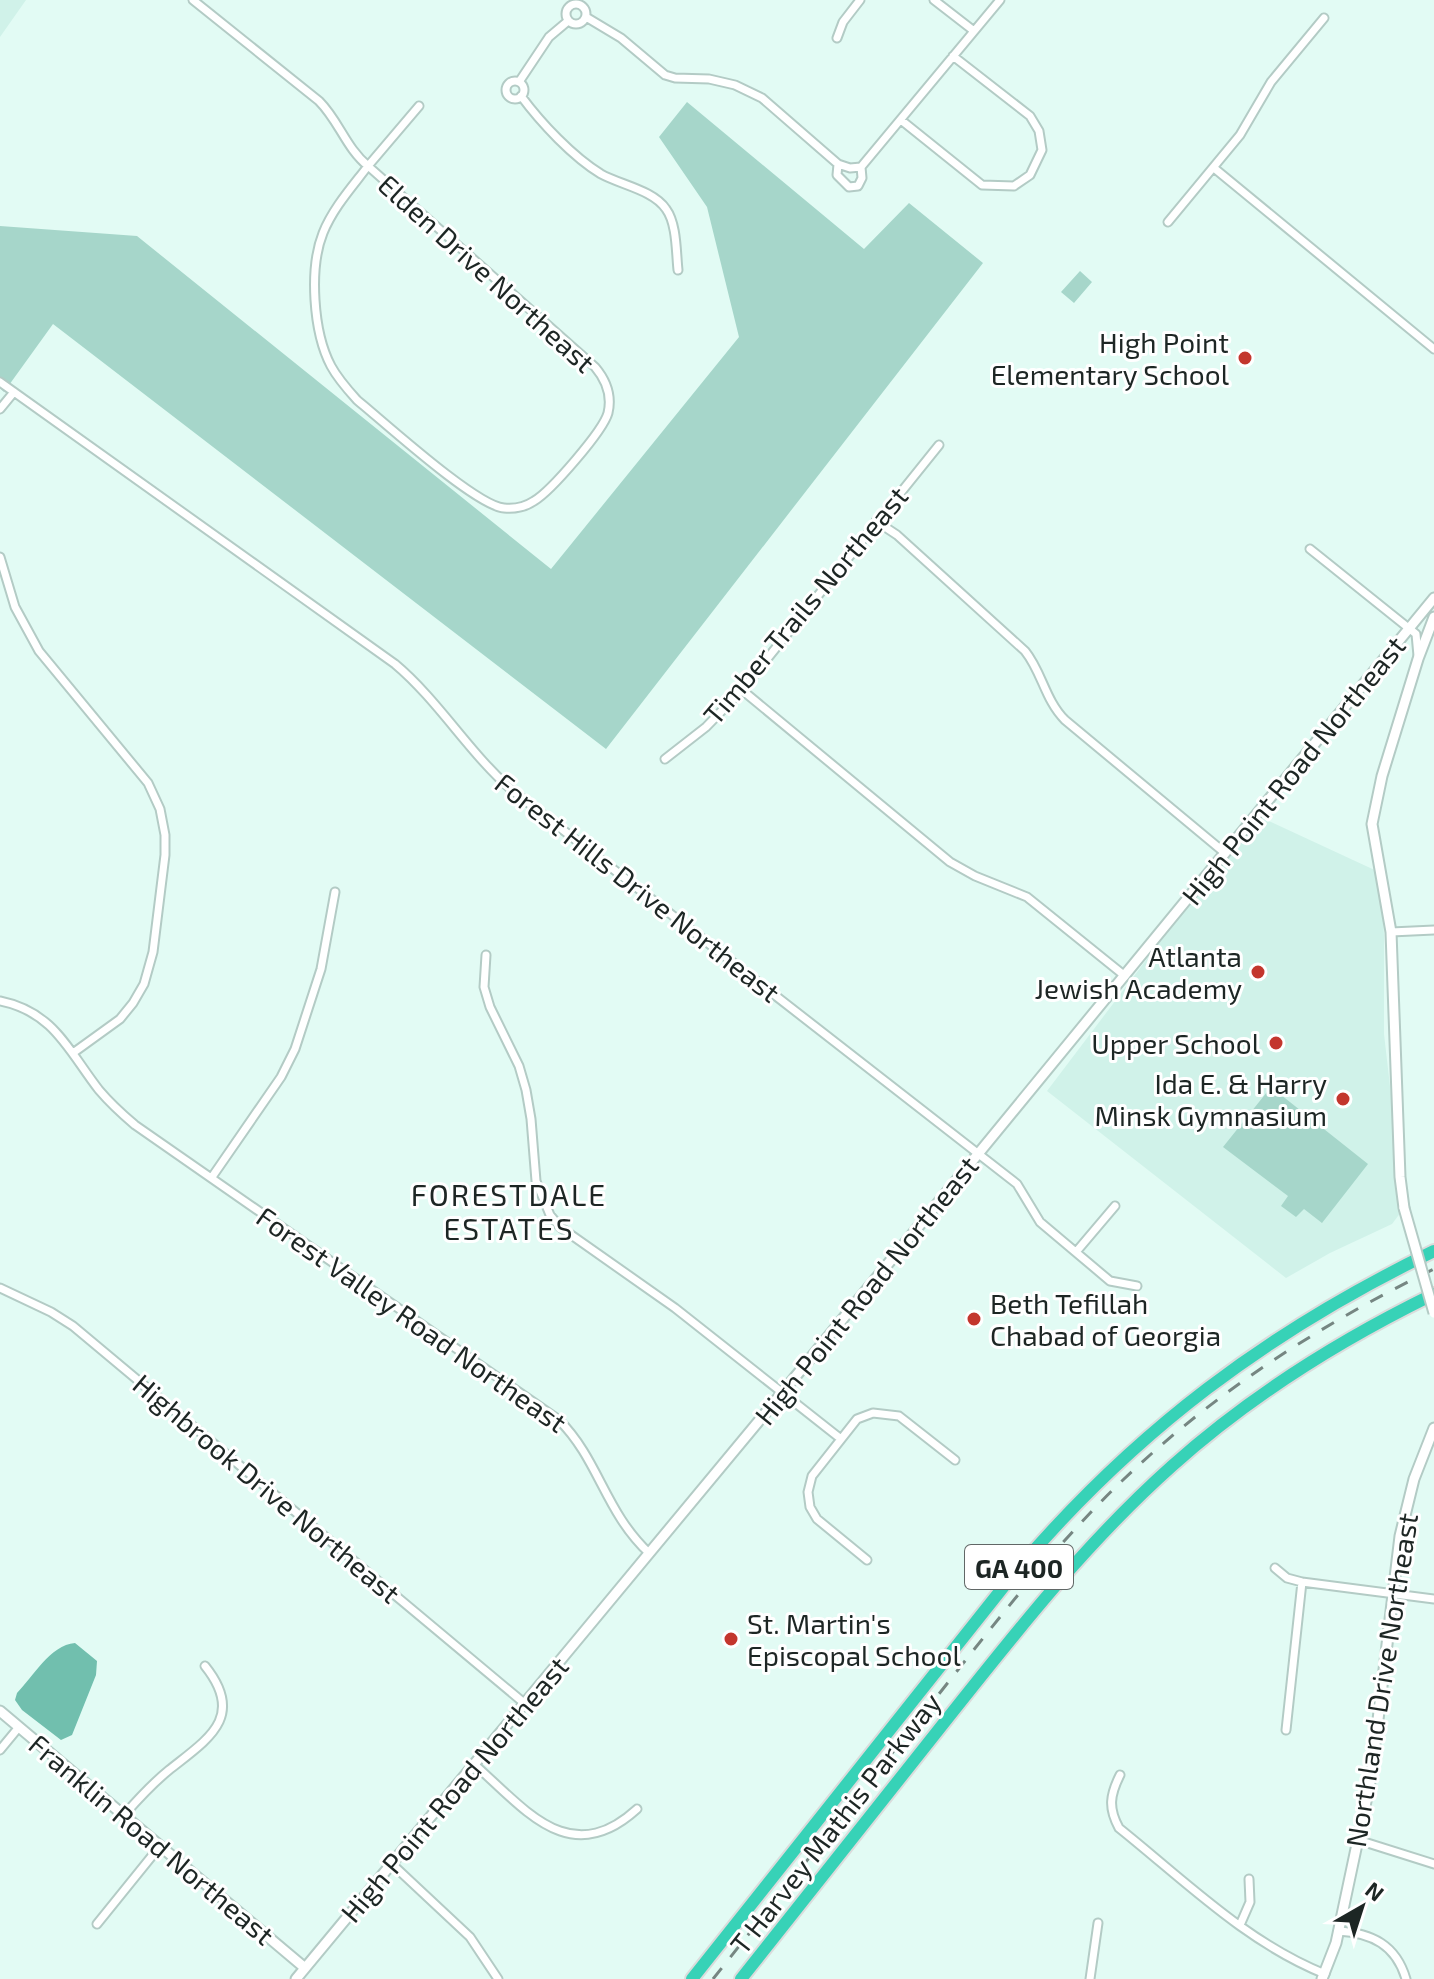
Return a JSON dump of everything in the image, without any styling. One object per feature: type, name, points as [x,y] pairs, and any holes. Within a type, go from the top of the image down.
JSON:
[{"type":"highway","name":"T Harvey Mathis Parkway","points":[[692,1979],[1008,1581],[1104,1476],[1185,1404],[1264,1346],[1348,1295],[1434,1251]]},
{"type":"highway","name":"T Harvey Mathis Parkway","points":[[741,1979],[1035,1609],[1139,1495],[1210,1434],[1285,1378],[1365,1329],[1434,1294]]},
{"type":"street","name":"Elden Drive Northeast","points":[[193,0],[319,101],[335,119],[353,152],[595,367],[604,380],[609,404],[602,427],[545,493],[530,504],[504,509],[479,499],[357,400],[330,364],[319,327],[315,280],[317,253],[332,214],[368,166]]},
{"type":"street","points":[[837,38],[843,22],[860,0]]},
{"type":"street","points":[[934,0],[974,31]]},
{"type":"street","points":[[568,21],[566,13],[572,5],[583,6],[586,17],[621,38],[665,75],[735,85],[762,98],[838,164],[850,168],[861,167],[1000,0]]},
{"type":"street","points":[[568,21],[578,24],[586,17]]},
{"type":"street","points":[[1168,222],[1240,135],[1271,82],[1324,18]]},
{"type":"street","points":[[519,82],[549,37],[568,21]]},
{"type":"street","points":[[901,120],[982,185],[1014,186],[1030,175],[1042,150],[1039,131],[1030,116],[953,56]]},
{"type":"street","points":[[519,82],[512,82],[506,90],[512,98],[521,96]]},
{"type":"street","points":[[519,82],[524,90],[521,96]]},
{"type":"street","points":[[521,96],[536,117],[594,169],[654,198],[665,207],[678,270]]},
{"type":"street","points":[[368,166],[419,106]]},
{"type":"street","points":[[838,164],[837,175],[849,187],[858,186],[862,178],[861,167]]},
{"type":"street","points":[[1214,168],[1434,349]]},
{"type":"street","name":"Forest Hills Drive Northeast","points":[[0,382],[395,664],[420,686],[485,764],[513,791],[1017,1184],[1040,1222],[1110,1281],[1137,1286]]},
{"type":"street","points":[[0,409],[14,392]]},
{"type":"street","name":"Timber Trails Northeast","points":[[665,759],[706,727],[742,690],[939,445]]},
{"type":"street","points":[[876,521],[897,535],[1025,651],[1038,668],[1052,704],[1065,720],[1225,853]]},
{"type":"street","points":[[1310,549],[1416,634],[1418,659]]},
{"type":"street","points":[[0,557],[26,630],[39,651],[148,783],[164,822],[165,855],[153,952],[144,984],[120,1019],[73,1053]]},
{"type":"street","name":"High Point Road Northeast","points":[[296,1979],[782,1393],[1434,598]]},
{"type":"street","points":[[1434,617],[1382,776],[1372,824],[1391,932],[1400,1177],[1404,1208],[1434,1313]]},
{"type":"street","points":[[742,690],[950,862],[975,876],[1027,897],[1125,976]]},
{"type":"street","points":[[212,1177],[281,1077],[295,1049],[321,969],[335,892]]},
{"type":"street","points":[[1391,932],[1434,930]]},
{"type":"street","points":[[486,955],[484,987],[490,1007],[519,1066],[531,1119],[536,1181],[550,1215],[560,1227],[675,1308],[841,1439]]},
{"type":"street","name":"Forest Valley Road Northeast","points":[[0,1001],[38,1015],[60,1035],[120,1113],[559,1420],[584,1448],[617,1516],[649,1553]]},
{"type":"street","points":[[1076,1252],[1115,1206]]},
{"type":"street","name":"Highbrook Drive Northeast","points":[[0,1288],[73,1326],[524,1703]]},
{"type":"street","points":[[867,1560],[817,1519],[810,1507],[808,1492],[812,1476],[857,1419],[873,1413],[886,1413],[910,1422],[955,1460]]},
{"type":"street","name":"Northland Drive Northeast","points":[[1324,1976],[1338,1931],[1371,1778],[1407,1503],[1434,1428]]},
{"type":"street","points":[[1275,1568],[1287,1578],[1302,1582],[1434,1599]]},
{"type":"street","points":[[1286,1730],[1302,1582]]},
{"type":"street","points":[[125,1814],[151,1785],[207,1739],[217,1727],[222,1712],[222,1696],[216,1680],[205,1666]]},
{"type":"street","name":"Franklin Road Northeast","points":[[0,1711],[305,1968]]},
{"type":"street","points":[[0,1750],[19,1727]]},
{"type":"street","points":[[474,1764],[549,1826],[568,1835],[602,1834],[622,1823],[637,1809]]},
{"type":"street","points":[[1120,1775],[1110,1803],[1112,1816],[1119,1828],[1280,1954],[1324,1976]]},
{"type":"street","points":[[1358,1840],[1434,1864]]},
{"type":"street","points":[[97,1924],[160,1846]]},
{"type":"street","points":[[392,1864],[470,1937],[498,1979]]},
{"type":"street","points":[[1240,1925],[1250,1902],[1249,1879]]},
{"type":"street","points":[[1090,1979],[1098,1923]]},
{"type":"street","points":[[1338,1931],[1371,1936],[1384,1944],[1395,1955],[1406,1979]]},
{"type":"shaded area","points":[[0,0],[26,0],[0,37]]},
{"type":"shaded area","points":[[687,102],[864,249],[909,203],[983,263],[606,749],[53,324],[4,392],[0,388],[0,226],[137,236],[551,569],[739,337],[707,207],[659,137]]},
{"type":"shaded area","points":[[1080,271],[1092,282],[1074,303],[1061,292]]},
{"type":"shaded area","points":[[1256,815],[1381,873],[1384,1034],[1404,1208],[1392,1224],[1286,1278],[1047,1091]]},
{"type":"shaded area","points":[[1271,1087],[1368,1164],[1322,1223],[1304,1209],[1296,1217],[1281,1206],[1288,1196],[1223,1147]]},
{"type":"shaded area","points":[[75,1643],[97,1661],[96,1675],[72,1735],[61,1740],[22,1710],[15,1700],[17,1693],[50,1655]]},
{"type":"railway","points":[[713,1979],[1026,1586],[1073,1531],[1124,1479],[1195,1417],[1271,1362],[1351,1313],[1434,1269]]},
{"type":"place","name":"High Point Elementary School","points":[[1245,358]]},
{"type":"place","name":"Atlanta Jewish Academy","points":[[1258,972]]},
{"type":"place","name":"Upper School","points":[[1276,1043]]},
{"type":"place","name":"Ida E. & Harry Minsk Gymnasium","points":[[1343,1099]]},
{"type":"place","name":"Beth Tefillah Chabad of Georgia","points":[[974,1319]]},
{"type":"place","name":"St. Martin's Episcopal School","points":[[731,1639]]},
{"type":"district","name":"FORESTDALE ESTATES","points":[[509,1211]]}]
